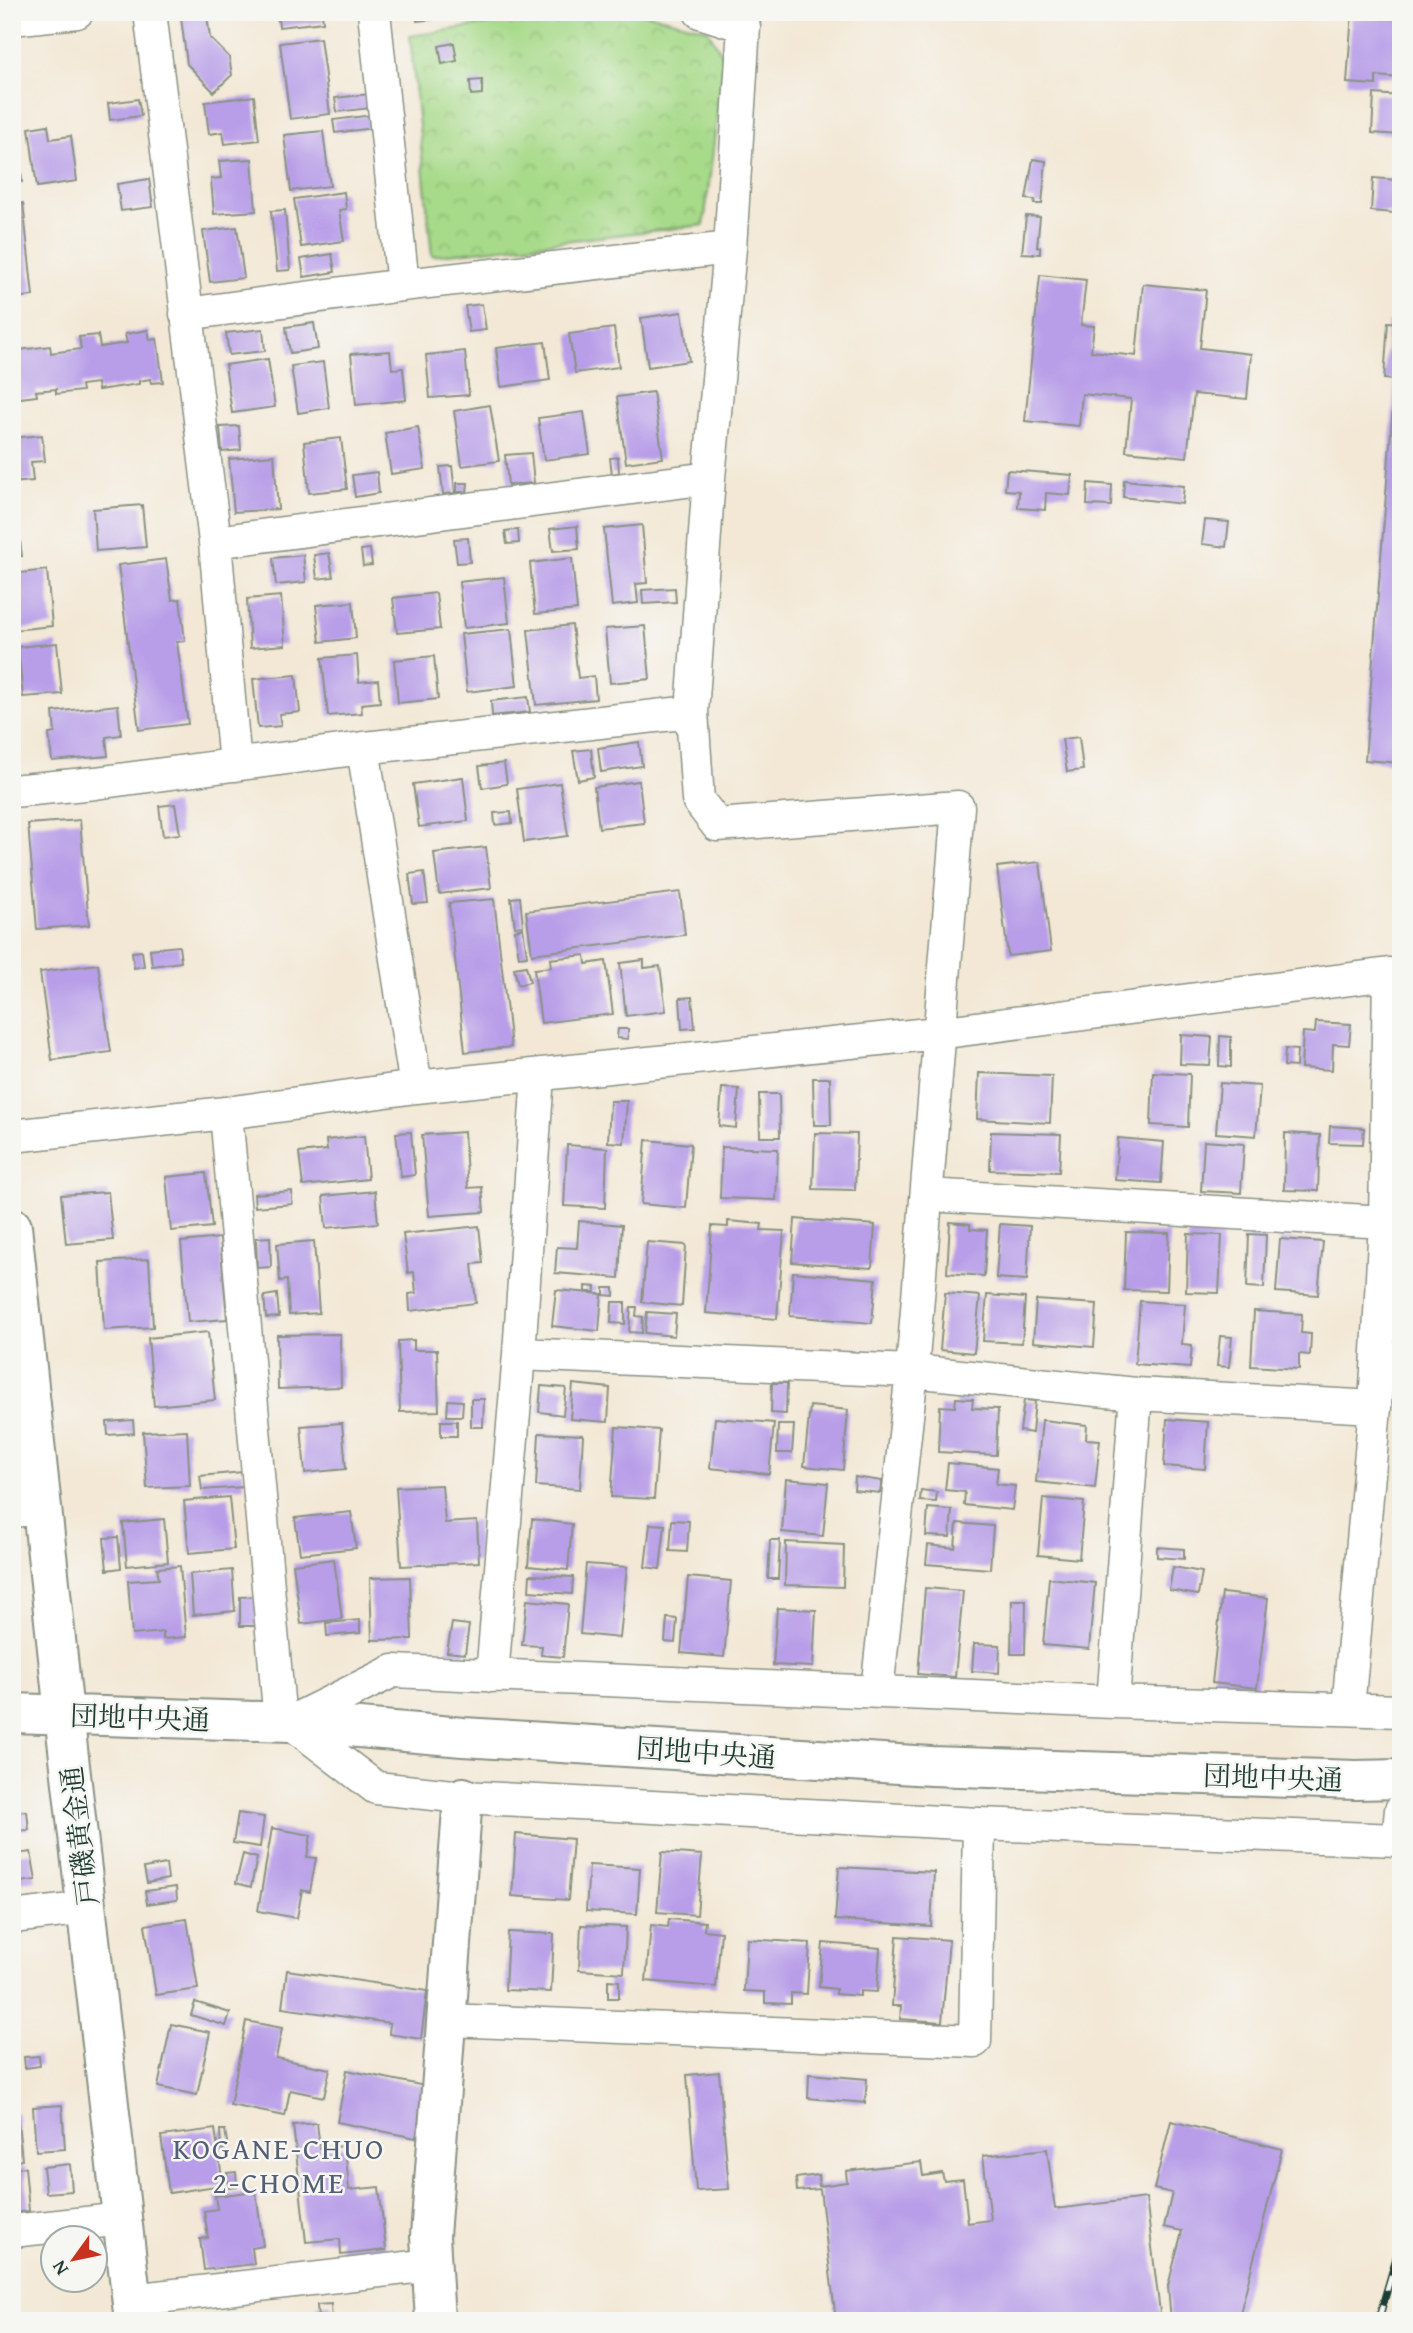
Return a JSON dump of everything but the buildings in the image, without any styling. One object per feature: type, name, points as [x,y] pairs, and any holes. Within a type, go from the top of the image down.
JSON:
[{"type":"street","points":[[12,19],[77,12]]},
{"type":"street","points":[[150,12],[215,542],[235,765]]},
{"type":"street","points":[[374,12],[403,285]]},
{"type":"street","points":[[700,12],[744,26],[730,248],[709,478],[692,712],[698,800],[717,825],[958,807],[912,1371],[877,1692]]},
{"type":"street","points":[[186,314],[403,285],[730,248]]},
{"type":"street","points":[[215,542],[709,478]]},
{"type":"street","points":[[12,791],[363,748],[692,712]]},
{"type":"street","points":[[363,748],[416,1087]]},
{"type":"street","points":[[12,1136],[226,1113],[416,1087],[938,1033],[1395,974],[1375,1407],[1348,1709]]},
{"type":"street","points":[[492,1676],[519,1354],[538,1075]]},
{"type":"street","points":[[226,1113],[285,1722],[376,1788],[463,1797],[979,1824],[1398,1840],[1401,1810]]},
{"type":"street","points":[[927,1195],[1385,1222]]},
{"type":"street","name":"戸磯黄金通","points":[[12,1227],[28,1510],[64,1714],[133,2310]]},
{"type":"street","points":[[519,1354],[912,1371],[1136,1394],[1375,1407]]},
{"type":"street","points":[[1113,1702],[1136,1394]]},
{"type":"street","points":[[285,1722],[393,1671],[1113,1702],[1401,1711]]},
{"type":"street","name":"団地中央通","points":[[12,1713],[285,1722],[463,1737],[931,1766],[1356,1780],[1401,1779]]},
{"type":"street","points":[[435,2321],[430,2236],[463,1797]]},
{"type":"street","points":[[446,2020],[975,2041],[979,1824]]},
{"type":"street","points":[[12,1917],[88,1908]]},
{"type":"street","points":[[12,2231],[123,2219]]},
{"type":"street","points":[[133,2310],[431,2265]]},
{"type":"green space","points":[[565,12],[640,12],[707,29],[724,57],[704,225],[432,256],[410,36]]},
{"type":"railway","points":[[1378,2321],[1401,2242]]},
{"type":"district","name":"KOGANE-CHUO 2-CHOME","points":[[279,2165]]}]
